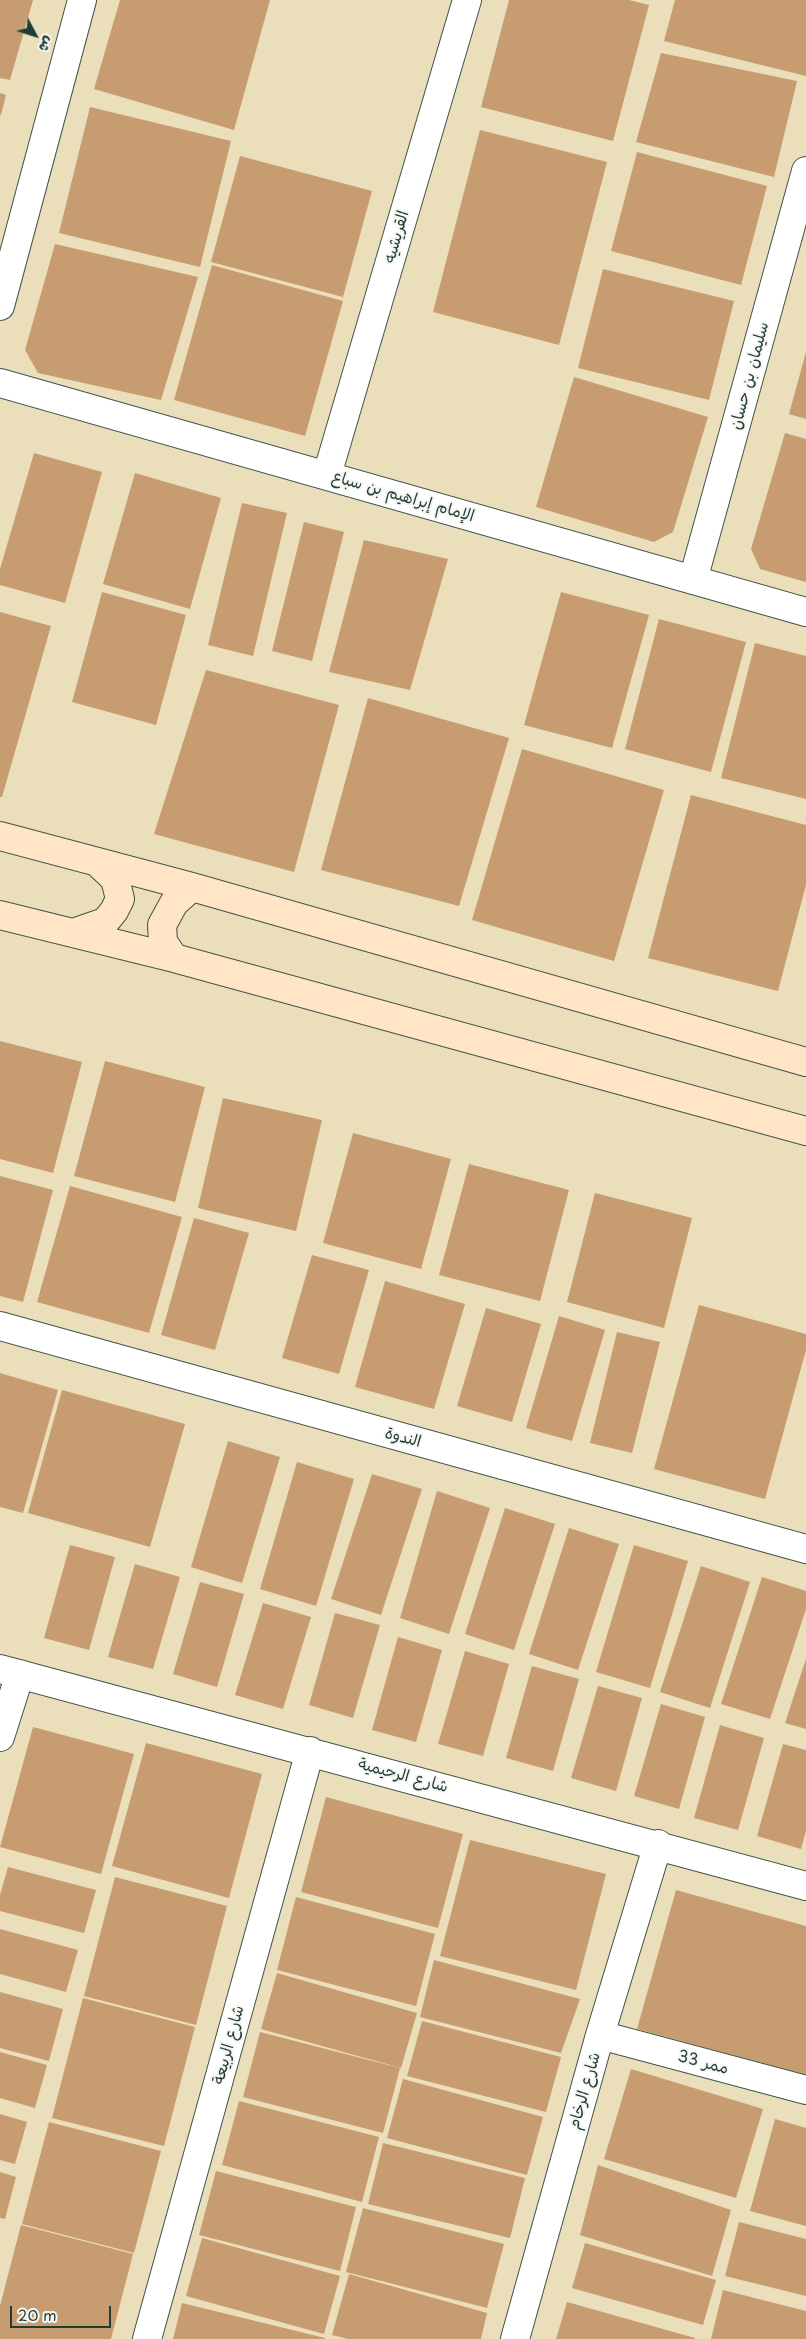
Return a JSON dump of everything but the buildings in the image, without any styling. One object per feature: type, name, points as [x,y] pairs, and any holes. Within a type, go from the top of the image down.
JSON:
[{"type":"street","points":[[0,306],[82,0]]},
{"type":"street","name":"القريشيه","points":[[328,475],[467,0]]},
{"type":"street","name":"سليمان بن حسان","points":[[693,580],[806,171]]},
{"type":"street","name":"الإمام إبراهيم بن سباع","points":[[0,383],[806,612]]},
{"type":"street","points":[[0,836],[192,887],[806,1062]]},
{"type":"street","points":[[73,933],[105,922],[114,911],[120,899],[115,879],[97,862]]},
{"type":"street","points":[[174,958],[163,942],[162,925],[174,903],[192,887]]},
{"type":"street","points":[[0,915],[174,958],[806,1132]]},
{"type":"street","name":"الندوة","points":[[0,1326],[806,1549]]},
{"type":"street","points":[[0,1737],[10,1672]]},
{"type":"street","name":"شارع الرحيمية","points":[[10,1672],[658,1844],[806,1886]]},
{"type":"street","name":"شارع الربيعة","points":[[147,2339],[310,1751]]},
{"type":"street","name":"شارع الرخام","points":[[515,2339],[600,2035],[658,1844]]},
{"type":"street","name":"ممر 33","points":[[600,2035],[806,2090]]}]
